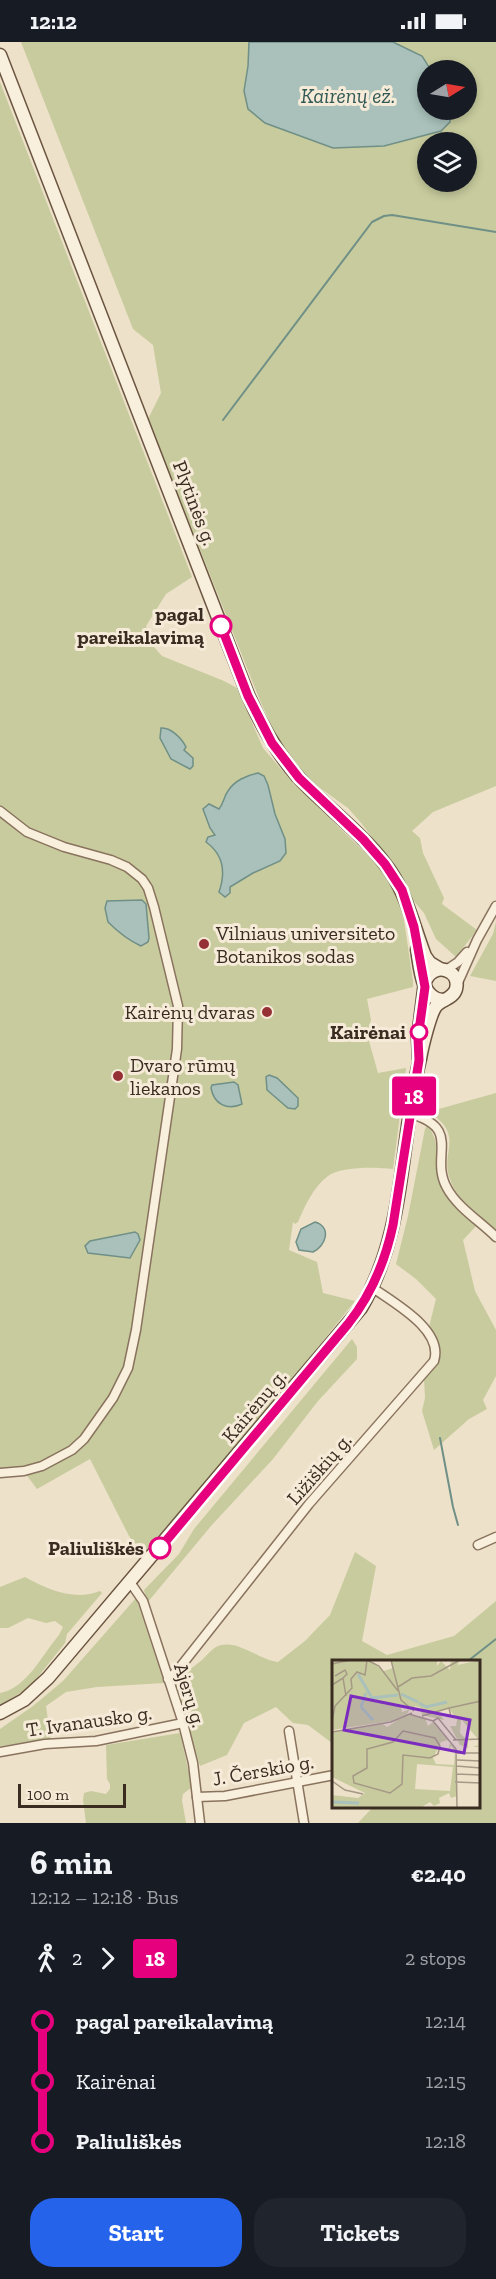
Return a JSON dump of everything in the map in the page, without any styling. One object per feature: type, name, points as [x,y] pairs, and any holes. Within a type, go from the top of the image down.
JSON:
[{"type":"main road","name":"Plytinės g.","points":[[0,55],[262,727],[284,761],[299,778],[363,839],[385,864],[402,890],[425,956],[430,963],[443,969]]},
{"type":"main road","name":"Plytinės g.","points":[[414,927],[425,987]]},
{"type":"main road","points":[[443,969],[454,976],[456,986],[453,995],[444,1000],[434,999],[425,987],[430,973],[443,969]]},
{"type":"main road","name":"Kairėnų g.","points":[[419,1059],[418,1038],[425,987]]},
{"type":"main road","name":"Kairėnų g.","points":[[0,1713],[24,1700],[39,1688],[348,1324],[373,1288],[388,1247],[419,1059],[431,1015],[444,1000]]},
{"type":"street","points":[[0,811],[27,832],[64,847],[111,860],[127,867],[142,879],[148,888],[154,907],[178,1006],[177,1049],[136,1330],[128,1368],[113,1398],[84,1439],[72,1450],[42,1466],[24,1471],[0,1473]]},
{"type":"street","points":[[456,986],[496,906]]},
{"type":"street","points":[[443,969],[458,962],[477,940]]},
{"type":"street","points":[[411,1114],[425,1118],[436,1127],[442,1142],[441,1171],[448,1190],[496,1237]]},
{"type":"street","name":"Ližiškių g.","points":[[168,1679],[177,1671],[309,1504],[434,1361],[434,1345],[424,1327],[373,1288]]},
{"type":"street","points":[[478,1545],[496,1537]]},
{"type":"street","name":"Ajerų g.","points":[[130,1582],[143,1601],[183,1723],[193,1763],[200,1823]]},
{"type":"street","name":"T. Ivanausko g.","points":[[0,1752],[45,1744],[96,1741],[183,1723]]},
{"type":"street","points":[[289,1731],[304,1823]]},
{"type":"street","name":"J. Čerskio g.","points":[[197,1797],[225,1796],[332,1775]]},
{"type":"green space","points":[[21,42],[249,42],[244,91],[383,146],[417,137],[417,192],[477,192],[477,132],[437,132],[441,131],[450,120],[477,120],[477,60],[423,60],[393,42],[496,42],[496,786],[433,812],[412,831],[420,838],[423,853],[444,898],[442,904],[477,930],[456,957],[436,939],[424,913],[412,899],[402,877],[362,824],[348,808],[316,785],[298,767],[278,740],[261,703],[148,419],[161,393],[153,345],[133,329]]},
{"type":"green space","name":"Vilniaus universiteto Botanikos sodas","points":[[0,82],[192,577],[166,594],[146,626],[153,646],[162,656],[237,688],[263,748],[293,783],[379,866],[402,906],[413,982],[413,987],[367,999],[371,1020],[367,1034],[378,1073],[406,1068],[393,1169],[359,1168],[342,1170],[328,1176],[318,1185],[306,1203],[298,1222],[295,1224],[293,1222],[289,1250],[317,1262],[323,1293],[355,1301],[256,1424],[143,1553],[129,1536],[90,1459],[37,1489],[22,1469],[0,1469]]},
{"type":"green space","points":[[496,922],[496,981],[470,976],[493,934]]},
{"type":"green space","points":[[496,1093],[496,1232],[463,1201],[453,1187],[448,1169],[449,1136],[439,1120],[428,1112]]},
{"type":"green space","points":[[427,1125],[435,1140],[438,1175],[443,1189],[451,1200],[478,1224],[463,1240],[475,1291],[496,1330],[496,1376],[483,1400],[487,1409],[469,1419],[434,1450],[422,1411],[425,1398],[424,1378],[437,1360],[429,1327],[436,1299],[416,1279],[396,1264]]},
{"type":"green space","points":[[352,1339],[357,1347],[357,1359],[318,1401],[273,1459],[211,1526],[147,1603],[144,1590],[179,1554],[194,1529]]},
{"type":"green space","points":[[355,1552],[376,1566],[362,1641],[387,1655],[454,1636],[496,1601],[496,1823],[358,1823],[372,1808],[481,1808],[481,1660],[332,1660],[332,1743],[308,1725],[293,1723],[276,1707],[244,1723],[227,1755],[200,1766],[175,1686],[177,1682],[212,1650],[224,1645],[239,1647],[278,1662],[305,1641],[330,1615]]},
{"type":"green space","points":[[25,1577],[62,1593],[81,1595],[100,1591],[102,1593],[67,1634],[65,1643],[29,1688],[0,1705],[0,1693],[10,1690],[26,1678],[63,1627],[55,1621],[46,1623],[28,1618],[8,1628],[0,1628],[0,1587]]},
{"type":"green space","points":[[136,1598],[164,1683],[97,1687],[66,1692],[46,1706],[51,1741],[0,1746],[0,1729],[63,1681]]},
{"type":"green space","points":[[180,1733],[192,1787],[183,1794],[182,1800],[186,1823],[86,1823],[84,1793],[91,1791],[106,1794],[110,1789],[107,1779],[106,1745]]},
{"type":"water","name":"Kairėnų ež.","points":[[249,42],[393,42],[422,56],[425,60],[417,60],[417,120],[450,120],[450,122],[441,131],[417,132],[417,137],[384,146],[333,148],[265,123],[248,109],[244,91]]},
{"type":"water","points":[[161,728],[172,731],[184,744],[186,747],[184,750],[193,758],[193,766],[190,769],[171,759],[160,738]]},
{"type":"water","points":[[258,773],[264,776],[268,785],[275,814],[285,839],[286,853],[280,861],[253,873],[230,887],[230,893],[225,897],[219,892],[223,871],[220,858],[206,842],[208,837],[215,835],[203,809],[209,804],[219,809],[227,793],[237,781]]},
{"type":"water","points":[[142,900],[146,904],[149,938],[148,942],[141,946],[124,936],[108,922],[105,908],[107,901]]},
{"type":"water","points":[[269,1075],[277,1078],[298,1098],[298,1106],[295,1109],[288,1108],[267,1090],[266,1077]]},
{"type":"water","points":[[234,1082],[238,1085],[242,1104],[231,1107],[222,1105],[213,1094],[212,1085]]},
{"type":"water","points":[[315,1222],[324,1228],[324,1241],[313,1252],[299,1250],[296,1242],[301,1229]]},
{"type":"water","points":[[135,1232],[140,1240],[130,1258],[88,1253],[85,1246],[90,1241]]},
{"type":"waterway","points":[[223,420],[372,222],[392,215],[496,232]]},
{"type":"waterway","points":[[440,1438],[458,1525]]},
{"type":"waterway","points":[[469,1660],[496,1639]]},
{"type":"bus line","name":"18","points":[[160,1548],[348,1324],[373,1288],[383,1265],[393,1225],[419,1060],[418,1038],[425,987],[414,927],[400,887],[385,864],[363,839],[284,761],[262,727],[221,626]]},
{"type":"place","name":"pagal pareikalavimą","points":[[221,626]]},
{"type":"place","name":"Vilniaus universiteto Botanikos sodas","points":[[204,944]]},
{"type":"place","name":"Kairėnų dvaras","points":[[267,1012]]},
{"type":"place","name":"Kairėnai","points":[[419,1032]]},
{"type":"place","name":"Dvaro rūmų liekanos","points":[[118,1076]]},
{"type":"place","name":"Paliuliškės","points":[[160,1548]]}]
